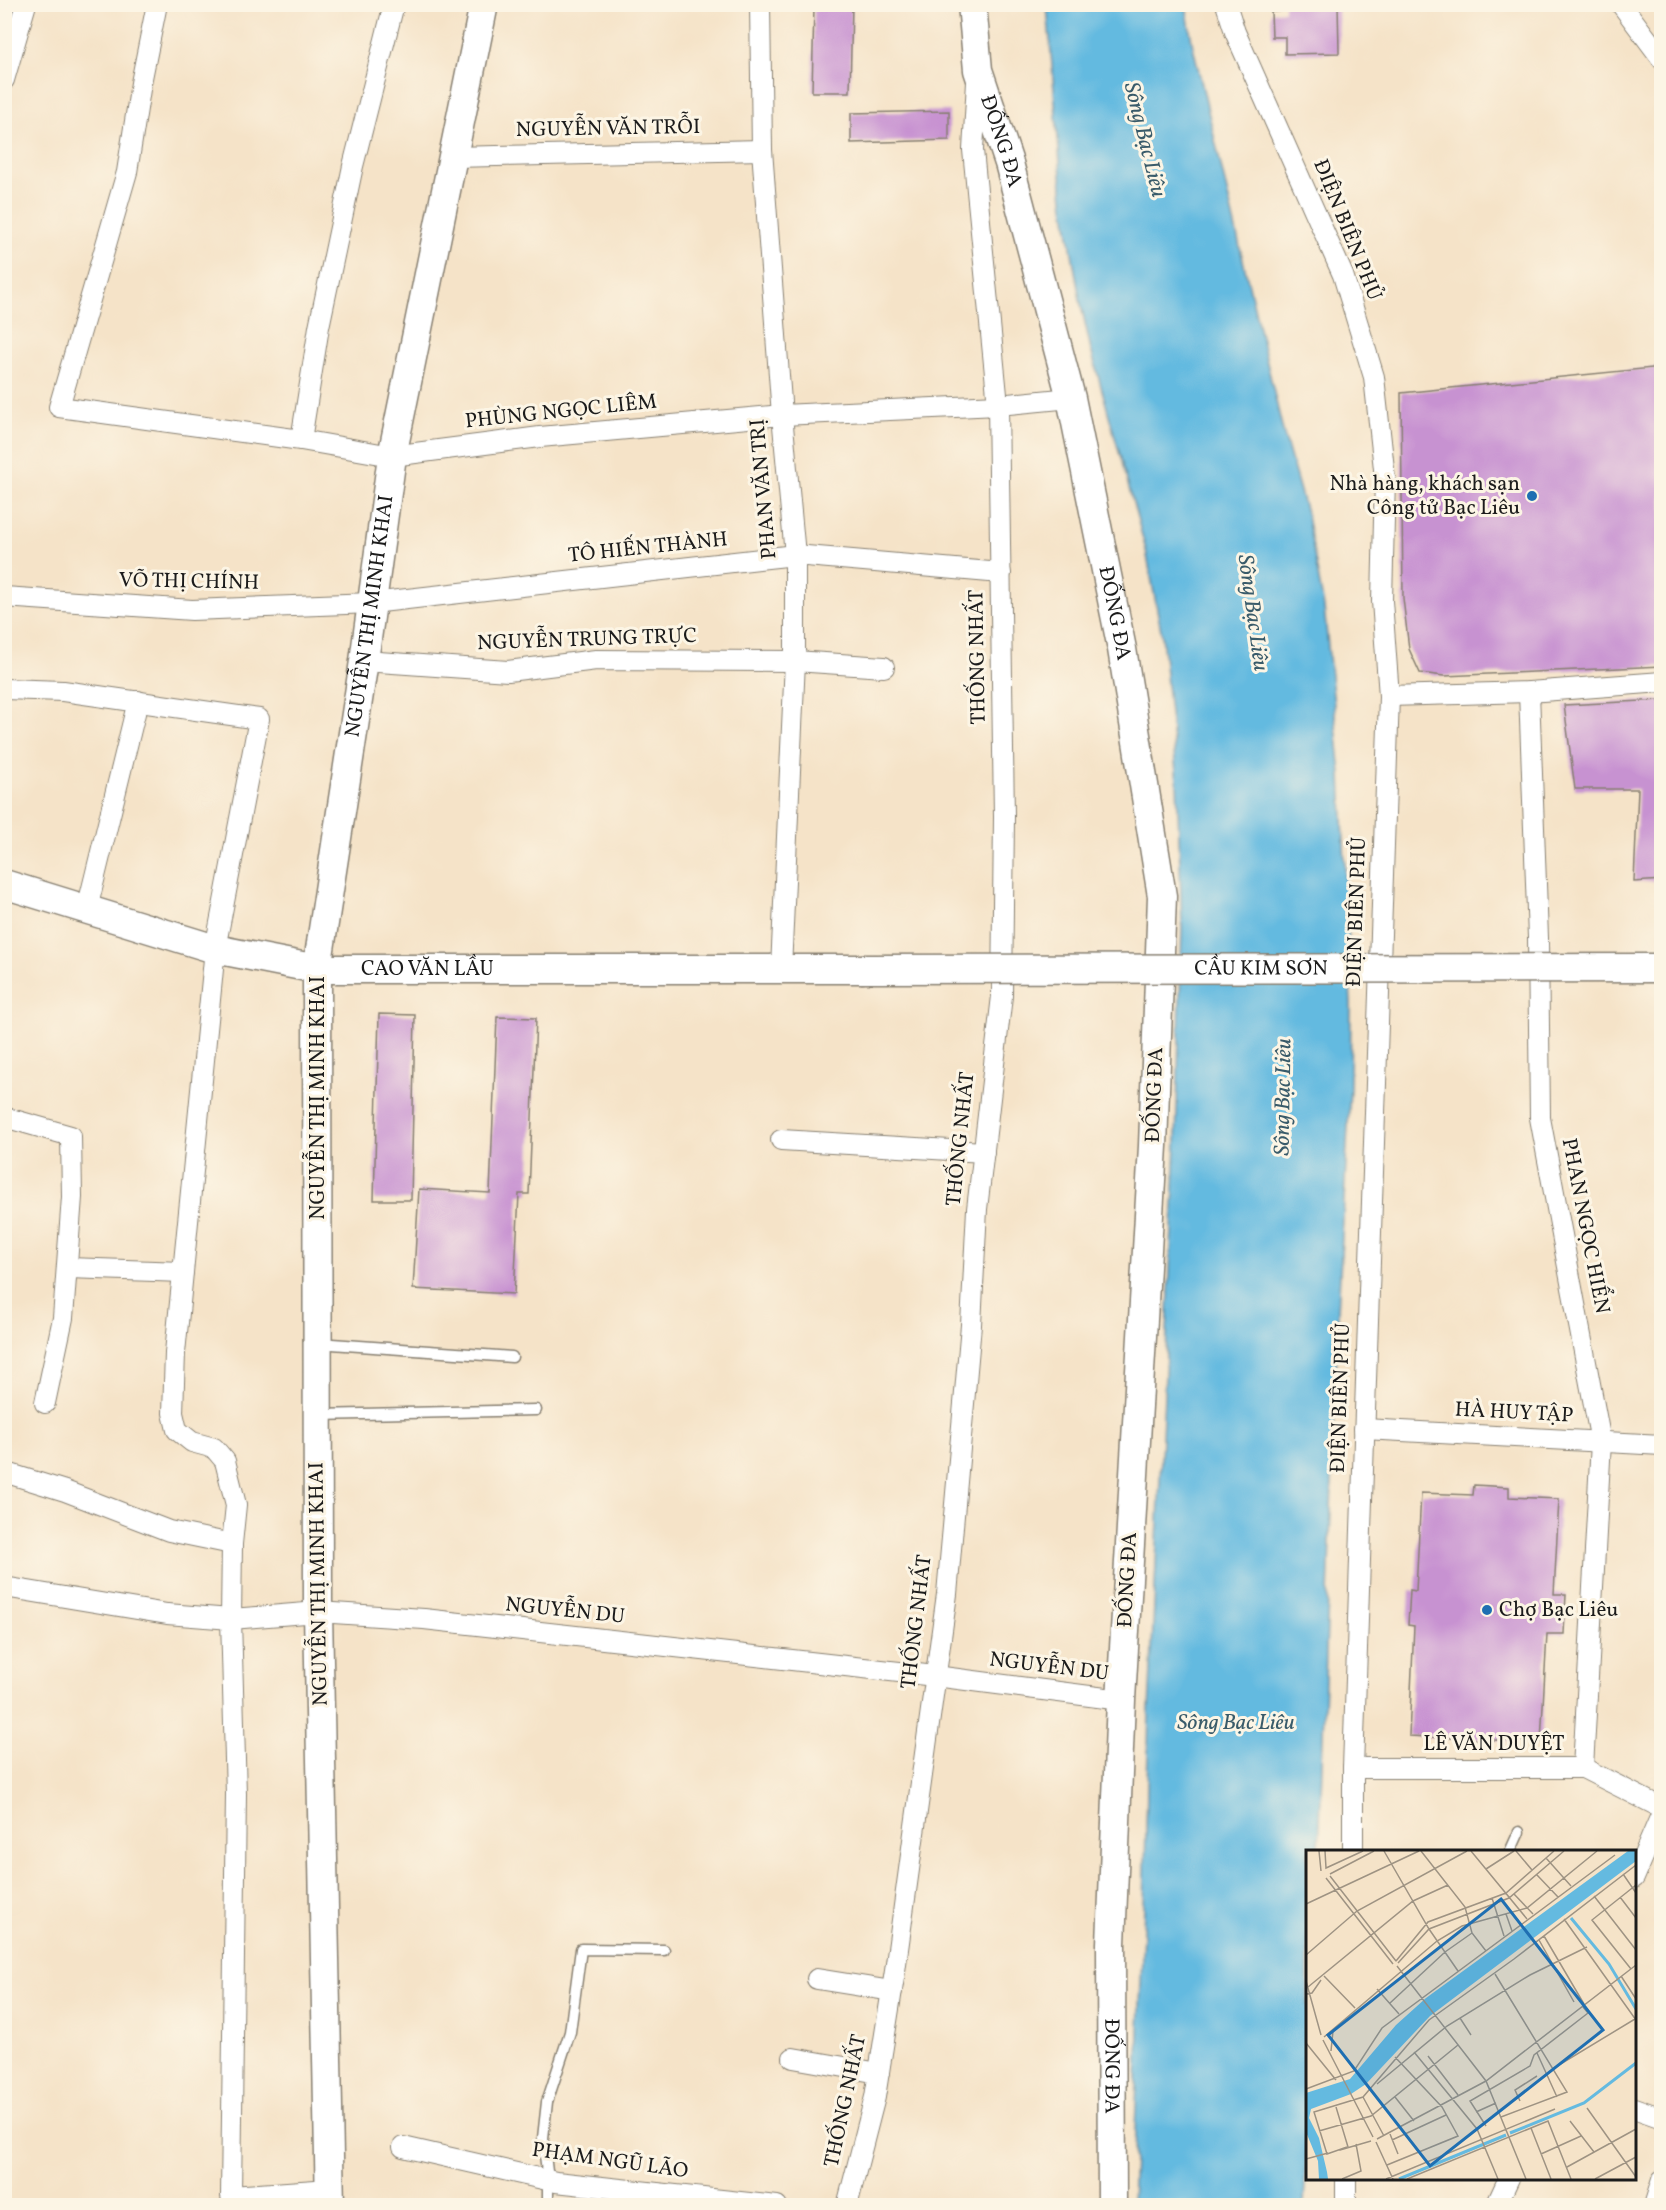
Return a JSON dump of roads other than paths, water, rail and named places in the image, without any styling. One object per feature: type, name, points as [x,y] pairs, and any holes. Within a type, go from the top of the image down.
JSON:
[{"type":"main road","name":"NGUYỄN THỊ MINH KHAI","points":[[330,2197],[318,1612],[317,969],[392,456],[484,4]]},
{"type":"main road","name":"ĐỐNG ĐA","points":[[972,4],[978,70],[1009,163],[1071,398],[1122,649],[1162,896],[1152,1157],[1121,1700],[1110,1944],[1112,2205]]},
{"type":"main road","name":"CAO VĂN LẦU","points":[[4,884],[215,949],[317,969],[861,969]]},
{"type":"main road","name":"CẦU KIM SƠN","points":[[861,969],[1662,968]]},
{"type":"street","points":[[4,80],[26,4]]},
{"type":"street","name":"PHÙNG NGỌC LIÊM","points":[[157,4],[141,82],[127,171],[59,408],[301,440],[392,456],[540,437],[782,415],[998,405],[1071,398]]},
{"type":"street","points":[[301,440],[319,327],[351,177],[393,4]]},
{"type":"street","name":"PHAN VĂN TRỊ","points":[[760,4],[762,150],[795,555],[795,661],[781,969]]},
{"type":"street","name":"ĐIỆN BIÊN PHỦ","points":[[1226,4],[1235,32],[1343,275],[1374,377],[1385,477],[1382,601],[1389,696],[1353,1768],[1353,1850]]},
{"type":"street","points":[[1622,4],[1662,59]]},
{"type":"street","name":"THỐNG NHẤT","points":[[848,2205],[879,2073],[947,1594],[970,1336],[977,1209],[1002,996],[1004,817],[998,405],[972,150],[978,70]]},
{"type":"street","name":"NGUYỄN VĂN TRỖI","points":[[454,157],[762,150]]},
{"type":"street","name":"TÔ HIẾN THÀNH","points":[[372,603],[795,555],[1001,573]]},
{"type":"street","name":"VÕ THỊ CHÍNH","points":[[4,597],[192,610],[372,603]]},
{"type":"street","name":"NGUYỄN TRUNG TRỰC","points":[[363,661],[508,671],[596,660],[795,661],[884,667]]},
{"type":"street","points":[[1389,696],[1529,692],[1662,682]]},
{"type":"street","points":[[4,689],[63,690],[259,719],[215,949],[175,1353],[173,1413],[177,1430],[192,1442],[214,1448],[225,1461],[236,1505],[232,1544],[231,1619],[236,1794],[231,2196],[330,2197]]},
{"type":"street","name":"PHAN NGỌC HIỂN","points":[[1529,692],[1538,938],[1540,1118],[1601,1442],[1583,1768]]},
{"type":"street","points":[[87,909],[138,701]]},
{"type":"street","points":[[4,1117],[71,1136],[72,1197],[68,1268],[63,1318],[45,1403]]},
{"type":"street","points":[[781,1140],[984,1152]]},
{"type":"street","points":[[68,1268],[183,1272]]},
{"type":"street","name":"HÀ HUY TẬP","points":[[1364,1429],[1662,1445]]},
{"type":"street","points":[[4,1472],[64,1491],[169,1531],[232,1544]]},
{"type":"street","name":"NGUYỄN DU","points":[[4,1587],[168,1614],[231,1619],[318,1612],[424,1619],[935,1676],[1121,1700]]},
{"type":"street","name":"LÊ VĂN DUYỆT","points":[[1353,1768],[1583,1768],[1662,1808]]},
{"type":"street","points":[[1636,1876],[1662,1813]]},
{"type":"street","points":[[817,1979],[892,1991]]},
{"type":"street","points":[[792,2058],[879,2073]]},
{"type":"street","points":[[1636,2108],[1662,2118]]},
{"type":"street","name":"PHẠM NGŨ LÃO","points":[[403,2147],[548,2180],[777,2205]]},
{"type":"street","points":[[1346,2205],[1347,2180]]},
{"type":"street","points":[[1496,2205],[1508,2180]]},
{"type":"street","points":[[1654,2205],[1662,2180]]},
{"type":"lane","points":[[318,1343],[512,1357]]},
{"type":"lane","points":[[318,1415],[536,1410]]},
{"type":"lane","points":[[1510,1850],[1519,1832]]},
{"type":"lane","points":[[548,2205],[548,2180],[543,2138],[547,2102],[570,2032],[581,1949],[664,1950]]},
{"type":"water","name":"Sông Bạc Liêu","points":[[1047,5],[1186,5],[1192,42],[1283,431],[1307,516],[1324,607],[1341,774],[1351,1004],[1350,1089],[1338,1312],[1319,1850],[1306,1850],[1304,2205],[1132,2205],[1149,1710],[1176,1144],[1182,926],[1177,781],[1162,636],[1146,550],[1091,350],[1063,200]]},
{"type":"place","name":"Nhà hàng, khách sạn Công tử Bạc Liêu","points":[[1532,496]]},
{"type":"place","name":"Chợ Bạc Liêu","points":[[1487,1610]]}]
